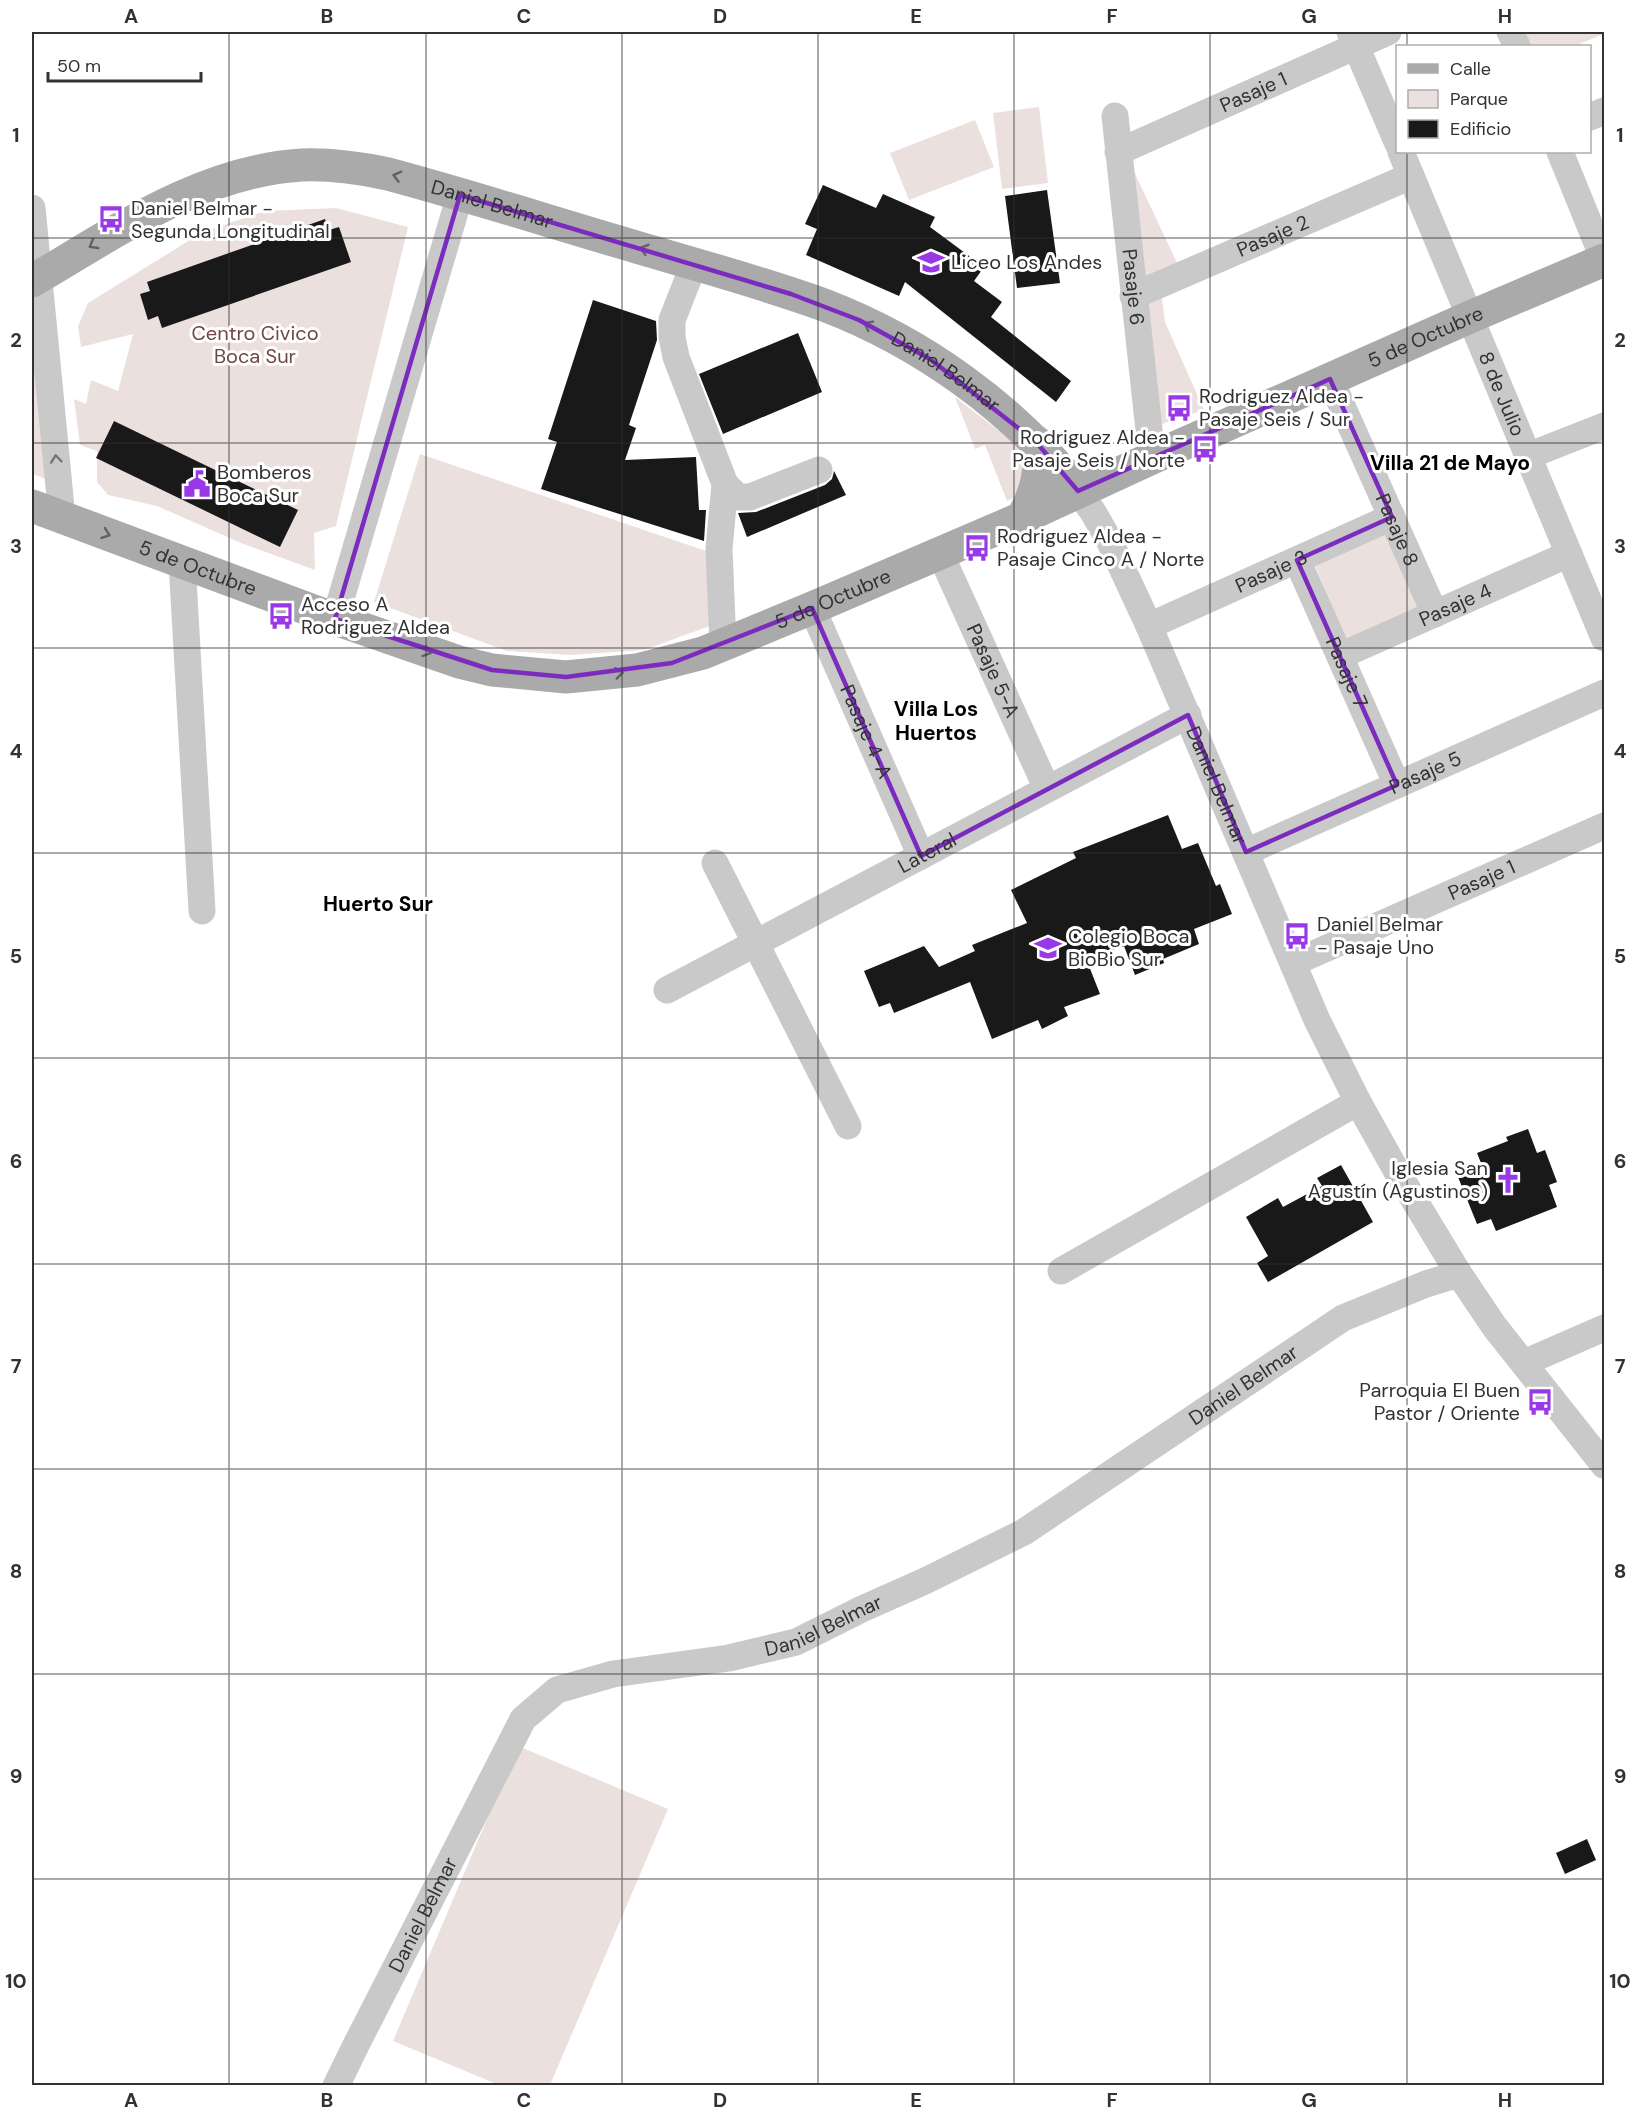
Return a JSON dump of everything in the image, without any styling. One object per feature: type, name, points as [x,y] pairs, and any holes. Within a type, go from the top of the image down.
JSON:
[{"type":"main road","name":"Daniel Belmar","points":[[35,279],[141,217],[213,184],[255,172],[303,165],[354,168],[388,174],[694,264],[809,300],[859,320],[930,359],[967,384],[1036,442],[1077,491]]},
{"type":"main road","name":"5 de Octubre","points":[[32,506],[335,619],[459,662],[492,670],[566,677],[637,670],[682,660],[812,608],[1022,518],[1077,491],[1470,317],[1605,260]]},
{"type":"main road","points":[[1022,518],[1038,482],[1040,468],[1036,442]]},
{"type":"street","name":"Pasaje 1","points":[[1118,152],[1353,38],[1388,32]]},
{"type":"street","points":[[1353,38],[1396,139]]},
{"type":"street","points":[[1591,117],[1605,111]]},
{"type":"street","name":"Pasaje 6","points":[[1114,116],[1152,458]]},
{"type":"street","name":"8 de Julio","points":[[1401,153],[1605,638]]},
{"type":"street","points":[[1560,153],[1605,260]]},
{"type":"street","name":"Pasaje 2","points":[[1133,296],[1411,176]]},
{"type":"street","points":[[335,619],[460,195]]},
{"type":"street","points":[[32,208],[35,279],[62,518]]},
{"type":"street","points":[[694,264],[672,320],[672,337],[676,357],[725,484],[738,497],[750,497],[819,470]]},
{"type":"street","name":"Pasaje 8","points":[[1330,379],[1435,614]]},
{"type":"street","points":[[1528,456],[1605,426]]},
{"type":"street","points":[[723,645],[719,549],[725,484]]},
{"type":"street","name":"Daniel Belmar","points":[[1077,491],[1093,512],[1109,540],[1149,626],[1293,963],[1358,1102],[1459,1274],[1494,1326],[1605,1465]]},
{"type":"street","name":"Pasaje 3","points":[[1149,626],[1392,517]]},
{"type":"street","name":"Pasaje 5-A","points":[[940,553],[1047,789]]},
{"type":"street","name":"Pasaje 4","points":[[1340,656],[1569,554]]},
{"type":"street","name":"Pasaje 7","points":[[1297,560],[1397,785]]},
{"type":"street","points":[[182,562],[202,911]]},
{"type":"street","name":"Pasaje 4-A","points":[[812,608],[921,856]]},
{"type":"street","name":"Pasaje 5","points":[[1246,852],[1605,693]]},
{"type":"street","name":"Lateral","points":[[667,990],[1188,715]]},
{"type":"street","name":"Pasaje 1","points":[[1293,963],[1605,826]]},
{"type":"street","points":[[715,863],[848,1126]]},
{"type":"street","points":[[1061,1272],[1358,1102]]},
{"type":"street","name":"Daniel Belmar","points":[[336,2085],[523,1719],[557,1690],[614,1674],[729,1658],[796,1642],[1024,1532],[1343,1318],[1426,1284],[1459,1274]]},
{"type":"street","points":[[1524,1363],[1605,1328]]},
{"type":"highlighted area","points":[[460,195],[791,294],[859,320],[930,359],[1036,442],[1078,491],[1330,379],[1392,517],[1297,560],[1397,785],[1246,852],[1188,715],[921,856],[812,608],[672,663],[566,677],[492,670],[335,619]]},
{"type":"green space","points":[[1522,32],[1604,32],[1604,34],[1576,45],[1529,45]]},
{"type":"green space","points":[[1039,107],[1048,183],[1002,189],[993,113]]},
{"type":"green space","points":[[975,120],[994,167],[909,200],[890,153]]},
{"type":"green space","points":[[1131,165],[1179,267],[1143,282]]},
{"type":"green space","name":"Centro Civico Boca Sur","points":[[336,208],[408,227],[336,526],[314,533],[315,570],[241,543],[157,506],[108,495],[97,482],[97,451],[80,445],[74,399],[86,404],[91,380],[118,391],[133,334],[81,347],[78,326],[88,303],[203,232],[265,211]]},
{"type":"green space","points":[[1162,298],[1165,322],[1204,410],[1156,426],[1144,306]]},
{"type":"green space","points":[[32,307],[49,480],[32,474]]},
{"type":"green space","points":[[955,397],[1011,440],[1024,454],[1021,494],[1007,501],[985,445],[975,449]]},
{"type":"green space","points":[[420,454],[712,553],[718,623],[644,650],[570,655],[507,651],[374,602]]},
{"type":"green space","points":[[1387,531],[1424,611],[1347,644],[1314,563]]},
{"type":"green space","points":[[518,1746],[668,1809],[550,2085],[499,2085],[393,2041]]},
{"type":"building","points":[[823,185],[876,208],[883,194],[935,217],[930,227],[984,267],[974,281],[1002,302],[991,317],[1071,381],[1056,402],[905,282],[899,296],[806,255],[817,229],[805,224]]},
{"type":"building","points":[[1047,190],[1060,283],[1017,288],[1005,196]]},
{"type":"building","points":[[325,219],[329,230],[339,227],[351,262],[162,328],[158,316],[148,320],[140,294],[150,291],[147,282]]},
{"type":"building","points":[[593,300],[656,321],[657,340],[629,425],[636,428],[625,460],[696,457],[699,510],[706,510],[704,541],[541,489],[557,442],[548,439]]},
{"type":"building","points":[[798,333],[822,392],[723,434],[699,374]]},
{"type":"building","name":"Bomberos Boca Sur","points":[[114,421],[298,510],[280,547],[96,458]]},
{"type":"building","points":[[834,471],[846,495],[747,537],[738,513],[756,512],[825,485],[832,479]]},
{"type":"building","points":[[1168,815],[1182,849],[1198,843],[1216,886],[1220,884],[1232,914],[1194,929],[1199,944],[1163,959],[1164,963],[1135,975],[1124,946],[1087,961],[1100,994],[1064,1007],[1068,1016],[1042,1029],[1038,1020],[992,1039],[970,982],[894,1013],[890,1003],[879,1007],[864,971],[924,946],[939,967],[975,951],[972,945],[1027,923],[1011,890],[1076,858],[1073,852]]},
{"type":"building","name":"Iglesia San Agustín (Agustinos)","points":[[1528,1129],[1537,1153],[1545,1150],[1557,1182],[1549,1185],[1557,1207],[1496,1231],[1491,1219],[1477,1224],[1458,1177],[1483,1168],[1477,1153],[1508,1141],[1506,1137]]},
{"type":"building","points":[[1341,1165],[1373,1222],[1268,1282],[1257,1263],[1268,1256],[1246,1217],[1278,1198],[1283,1207],[1322,1186],[1317,1178]]},
{"type":"building","points":[[1587,1839],[1596,1860],[1565,1874],[1556,1853]]},
{"type":"place","name":"Daniel Belmar - Segunda Longitudinal","points":[[111,219]]},
{"type":"place","name":"Liceo Los Andes","points":[[931,262]]},
{"type":"place","name":"Rodriguez Aldea - Pasaje Seis / Sur","points":[[1179,408]]},
{"type":"place","name":"Rodriguez Aldea - Pasaje Seis / Norte","points":[[1205,449]]},
{"type":"place","name":"Bomberos Boca Sur","points":[[197,484]]},
{"type":"place","name":"Rodriguez Aldea - Pasaje Cinco A / Norte","points":[[977,548]]},
{"type":"place","name":"Acceso A Rodriguez Aldea","points":[[281,616]]},
{"type":"place","name":"Daniel Belmar - Pasaje Uno","points":[[1297,936]]},
{"type":"place","name":"Colegio Boca BioBio Sur","points":[[1048,948]]},
{"type":"place","name":"Iglesia San Agustín (Agustinos)","points":[[1508,1180]]},
{"type":"place","name":"Parroquia El Buen Pastor / Oriente","points":[[1540,1402]]},
{"type":"district","name":"Villa 21 de Mayo","points":[[1450,463]]},
{"type":"district","name":"Villa Los Huertos","points":[[936,721]]},
{"type":"district","name":"Huerto Sur","points":[[378,904]]}]
